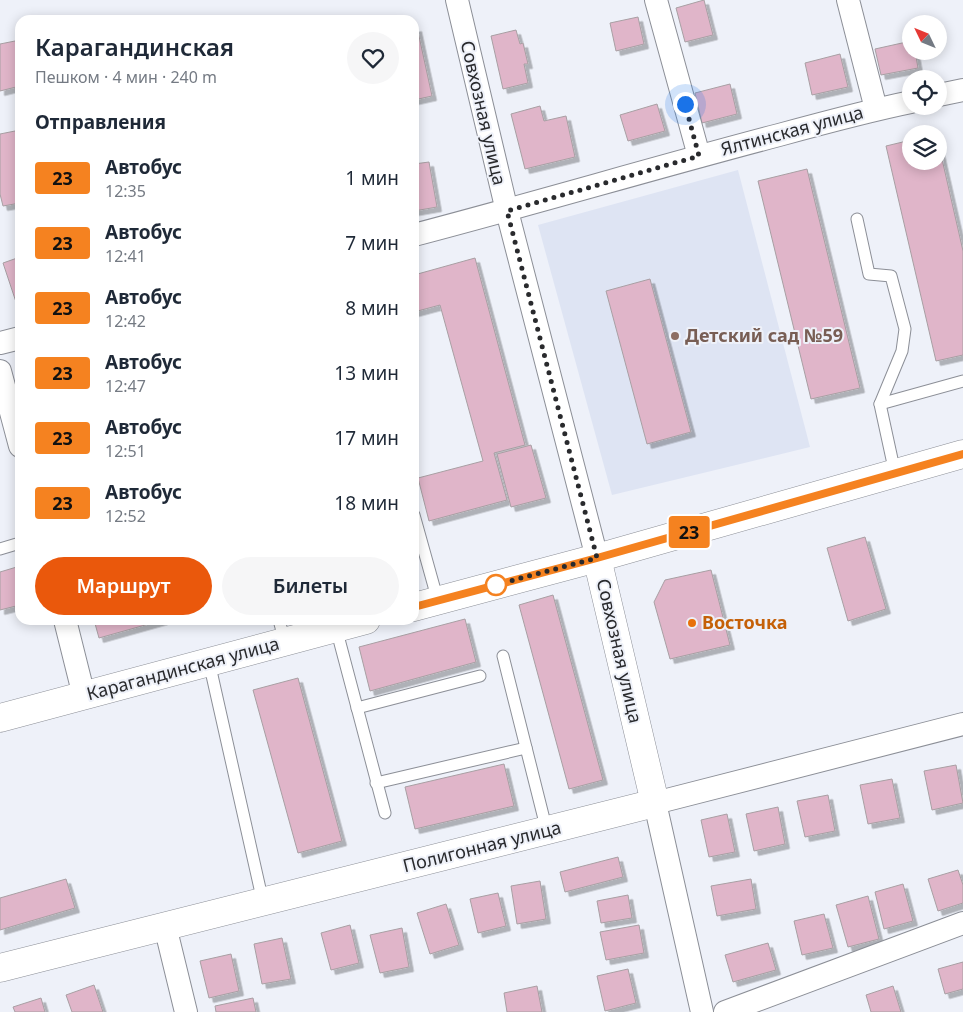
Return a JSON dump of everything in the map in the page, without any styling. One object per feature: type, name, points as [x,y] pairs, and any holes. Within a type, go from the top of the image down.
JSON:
[{"type":"main road","points":[[426,604],[597,558],[963,454]]},
{"type":"main road","name":"Совхозная улица","points":[[597,558],[655,803]]},
{"type":"main road","name":"Карагандинская улица","points":[[0,718],[208,662],[282,631],[336,628],[347,625]]},
{"type":"main road","name":"Полигонная улица","points":[[0,968],[655,803]]},
{"type":"street","name":"Совхозная улица","points":[[457,0],[507,211],[597,558]]},
{"type":"street","points":[[656,0],[699,156]]},
{"type":"street","points":[[848,0],[876,109]]},
{"type":"street","points":[[947,93],[963,90]]},
{"type":"street","name":"Ялтинская улица","points":[[419,234],[507,211],[699,156],[902,104]]},
{"type":"street","points":[[0,343],[15,339]]},
{"type":"street","points":[[0,371],[15,422]]},
{"type":"street","points":[[66,625],[84,696]]},
{"type":"street","name":"Полигонная улица","points":[[655,803],[963,724]]},
{"type":"street","name":"Совхозная улица","points":[[655,803],[702,1012]]},
{"type":"street","points":[[725,1012],[963,923]]},
{"type":"street","points":[[165,926],[186,1012]]},
{"type":"lane","points":[[857,219],[869,274],[891,276],[905,329],[902,351],[880,404],[895,473]]},
{"type":"lane","points":[[880,404],[963,381]]},
{"type":"lane","points":[[0,548],[15,544]]},
{"type":"lane","points":[[419,552],[426,604]]},
{"type":"lane","points":[[336,628],[385,813]]},
{"type":"lane","points":[[503,656],[546,831]]},
{"type":"lane","points":[[208,662],[262,902]]},
{"type":"lane","points":[[357,708],[480,676]]},
{"type":"lane","points":[[376,782],[526,748]]},
{"type":"shaded area","name":"Детский сад №59","points":[[738,170],[810,447],[612,495],[538,225]]},
{"type":"building","points":[[704,0],[713,35],[685,42],[676,8]]},
{"type":"building","points":[[638,17],[644,44],[616,51],[610,23]]},
{"type":"building","points":[[516,30],[520,44],[523,43],[528,64],[524,64],[528,83],[503,89],[491,36]]},
{"type":"building","points":[[419,36],[432,96],[419,99]]},
{"type":"building","points":[[15,41],[15,87],[0,91],[0,44]]},
{"type":"building","points":[[902,43],[902,60],[917,60],[918,68],[881,75],[875,49]]},
{"type":"building","points":[[840,54],[848,87],[812,95],[805,63]]},
{"type":"building","points":[[730,84],[737,114],[702,123],[695,93]]},
{"type":"building","points":[[657,104],[665,131],[628,141],[620,115]]},
{"type":"building","points":[[540,106],[544,121],[566,116],[575,157],[525,169],[511,114]]},
{"type":"building","points":[[15,131],[15,204],[3,206],[0,194],[0,134]]},
{"type":"building","points":[[902,142],[902,170],[944,170],[963,251],[963,355],[936,361],[886,146]]},
{"type":"building","points":[[429,162],[437,207],[419,210],[419,163]]},
{"type":"building","points":[[807,169],[860,388],[811,399],[758,181]]},
{"type":"building","points":[[475,258],[525,445],[494,453],[507,500],[429,521],[419,478],[483,461],[440,305],[419,311],[419,274]]},
{"type":"building","points":[[15,259],[15,299],[3,263]]},
{"type":"building","points":[[650,279],[691,432],[647,444],[606,291]]},
{"type":"building","points":[[531,445],[546,498],[511,507],[497,454]]},
{"type":"building","points":[[865,537],[886,609],[848,621],[827,548]]},
{"type":"building","points":[[15,568],[15,606],[0,610],[0,572]]},
{"type":"building","name":"Восточка","points":[[711,570],[730,645],[670,659],[654,602],[665,580]]},
{"type":"building","points":[[553,595],[603,780],[569,789],[519,605]]},
{"type":"building","points":[[465,619],[476,662],[370,691],[359,647]]},
{"type":"building","points":[[95,625],[145,625],[99,638]]},
{"type":"building","points":[[298,678],[342,841],[298,853],[253,690]]},
{"type":"building","points":[[504,764],[514,806],[415,829],[405,787]]},
{"type":"building","points":[[956,765],[963,803],[932,810],[924,771]]},
{"type":"building","points":[[892,779],[900,818],[868,824],[860,785]]},
{"type":"building","points":[[828,795],[835,831],[805,837],[797,801]]},
{"type":"building","points":[[778,807],[785,844],[754,851],[746,814]]},
{"type":"building","points":[[727,814],[735,852],[709,857],[701,820]]},
{"type":"building","points":[[618,857],[623,877],[565,892],[560,872]]},
{"type":"building","points":[[958,870],[963,885],[963,903],[938,911],[928,879]]},
{"type":"building","points":[[66,879],[75,908],[0,930],[0,898]]},
{"type":"building","points":[[751,879],[756,909],[717,916],[711,886]]},
{"type":"building","points":[[540,881],[546,919],[517,924],[511,886]]},
{"type":"building","points":[[903,884],[913,921],[884,929],[875,892]]},
{"type":"building","points":[[498,893],[506,926],[478,933],[470,899]]},
{"type":"building","points":[[628,895],[632,918],[601,923],[597,901]]},
{"type":"building","points":[[868,896],[879,939],[848,947],[836,905]]},
{"type":"building","points":[[446,904],[459,945],[430,954],[417,913]]},
{"type":"building","points":[[824,914],[833,948],[802,955],[794,921]]},
{"type":"building","points":[[350,925],[359,963],[331,970],[321,933]]},
{"type":"building","points":[[639,925],[644,953],[606,960],[600,932]]},
{"type":"building","points":[[402,928],[409,967],[380,973],[370,935]]},
{"type":"building","points":[[282,938],[291,979],[262,984],[254,944]]},
{"type":"building","points":[[768,943],[776,970],[733,982],[725,955]]},
{"type":"building","points":[[231,954],[239,991],[209,998],[200,961]]},
{"type":"building","points":[[963,962],[963,989],[945,994],[938,969]]},
{"type":"building","points":[[628,969],[636,1003],[605,1011],[597,976]]},
{"type":"building","points":[[94,985],[103,1012],[72,1012],[66,995]]},
{"type":"building","points":[[537,986],[542,1012],[507,1012],[504,993]]},
{"type":"building","points":[[893,986],[901,1012],[871,1012],[866,995]]},
{"type":"building","points":[[41,998],[45,1012],[15,1012],[13,1007]]},
{"type":"building","points":[[253,998],[256,1012],[216,1012],[215,1006]]},
{"type":"bus line","name":"23","points":[[419,606],[597,558],[963,454]]},
{"type":"place","name":"Детский сад №59","points":[[675,336]]},
{"type":"place","name":"Восточка","points":[[692,623]]},
{"type":"route","points":[[496,585],[491,586],[597,558],[507,211],[699,156],[685,104]]}]
